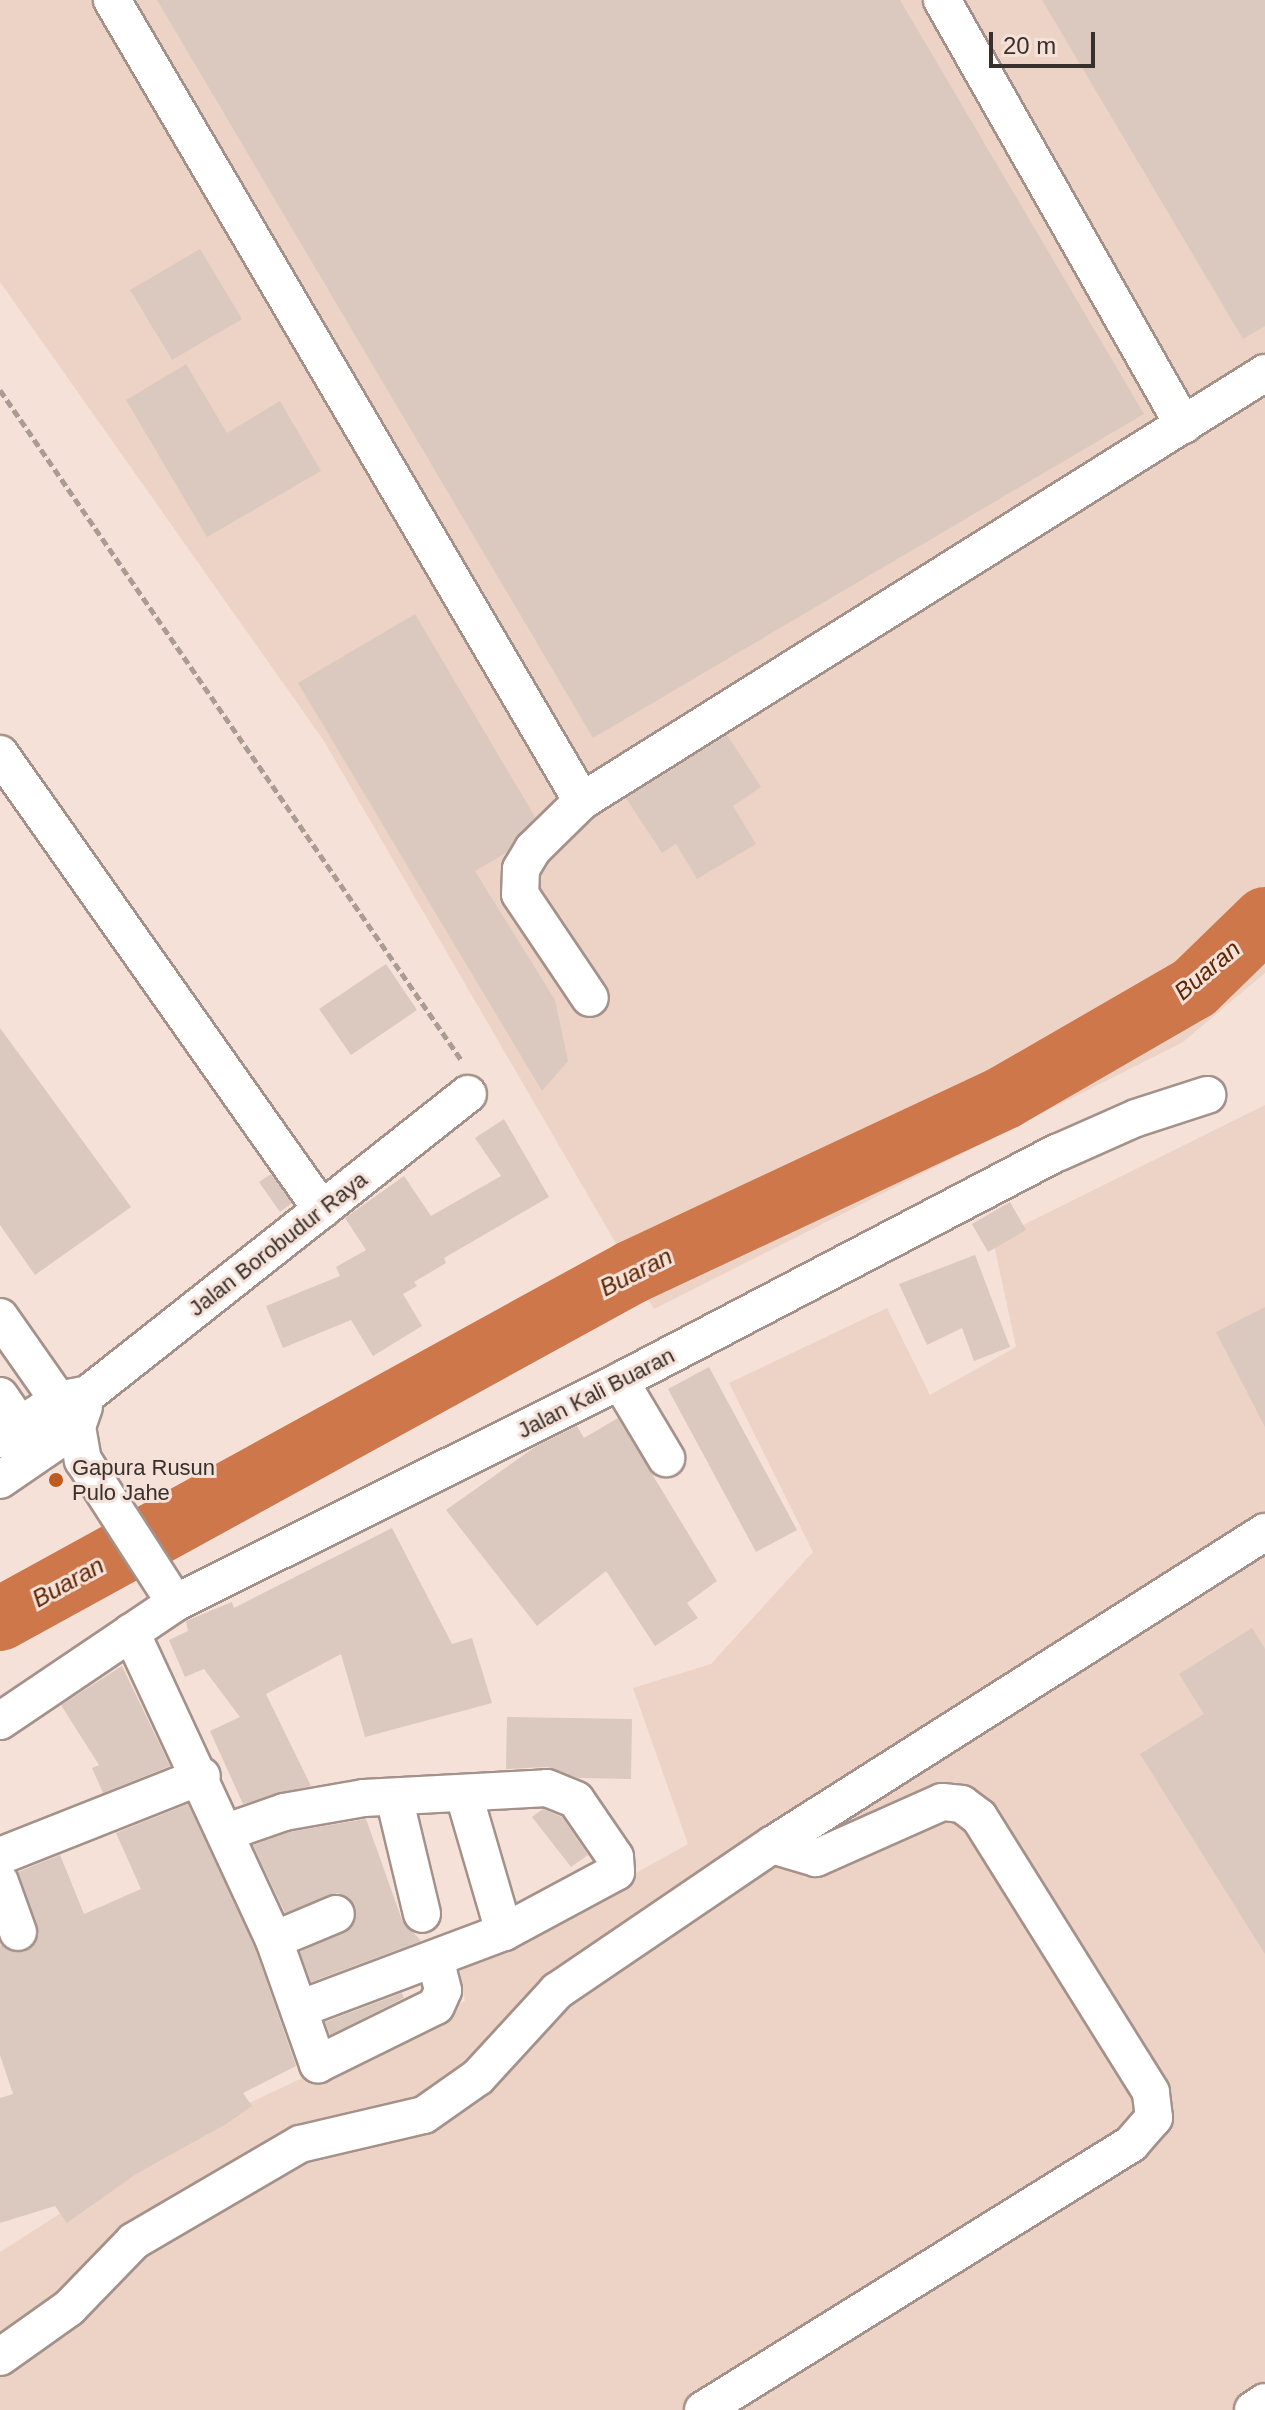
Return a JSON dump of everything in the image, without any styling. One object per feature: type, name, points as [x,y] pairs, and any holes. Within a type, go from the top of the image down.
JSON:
[{"type":"street","points":[[112,0],[582,801]]},
{"type":"street","points":[[942,0],[1183,425]]},
{"type":"street","points":[[590,998],[520,894],[521,869],[533,849],[582,801],[1265,373]]},
{"type":"street","points":[[0,754],[322,1210]]},
{"type":"street","name":"Jalan Borobudur Raya","points":[[0,1480],[20,1439],[81,1432],[322,1210],[468,1094]]},
{"type":"street","name":"Jalan Kali Buaran","points":[[0,1721],[131,1632],[170,1595],[620,1381],[1057,1153],[1136,1118],[1207,1095]]},
{"type":"street","points":[[0,1317],[81,1432],[170,1595]]},
{"type":"street","points":[[620,1381],[666,1458]]},
{"type":"street","points":[[0,1396],[20,1439],[81,1432]]},
{"type":"street","points":[[0,2357],[69,2308],[134,2241],[300,2144],[424,2115],[478,2077],[557,1991],[772,1845],[1265,1532]]},
{"type":"street","points":[[131,1632],[202,1776],[274,1940],[318,2064],[436,2006],[443,1990],[436,1961]]},
{"type":"street","points":[[0,1856],[202,1776]]},
{"type":"street","points":[[227,1832],[284,1812],[394,1797],[565,1791],[576,1800],[617,1864],[616,1872],[504,1932],[436,1961],[299,2009]]},
{"type":"street","points":[[464,1795],[504,1932]]},
{"type":"street","points":[[394,1797],[422,1914]]},
{"type":"street","points":[[703,2410],[1131,2144],[1154,2118],[1151,2092],[979,1817],[962,1804],[942,1802],[816,1858],[772,1845]]},
{"type":"street","points":[[0,1882],[18,1932]]},
{"type":"street","points":[[274,1940],[336,1914]]},
{"type":"street","points":[[1253,2410],[1265,2402]]},
{"type":"path","points":[[0,390],[474,1078],[468,1094]]},
{"type":"shaded area","points":[[0,0],[1265,0],[1265,973],[1183,1042],[654,1309],[324,741],[0,282]]},
{"type":"shaded area","points":[[1265,1105],[1265,2410],[0,2410],[0,2252],[184,2134],[465,2001],[460,1971],[688,1844],[633,1688],[711,1664],[813,1552],[729,1383],[887,1308],[930,1395],[1016,1347],[993,1240]]},
{"type":"building","points":[[157,0],[900,0],[1144,414],[593,738]]},
{"type":"building","points":[[1042,0],[1265,0],[1265,326],[1243,339]]},
{"type":"building","points":[[200,249],[242,319],[172,360],[130,290]]},
{"type":"building","points":[[186,364],[227,433],[280,401],[321,471],[207,537],[126,400]]},
{"type":"building","points":[[415,614],[535,817],[506,853],[475,871],[555,1000],[568,1061],[542,1091],[298,683]]},
{"type":"building","points":[[727,735],[761,787],[733,806],[756,844],[697,879],[676,844],[662,853],[626,798]]},
{"type":"building","points":[[386,964],[417,1010],[351,1055],[319,1009]]},
{"type":"building","points":[[0,1028],[131,1207],[35,1275],[0,1225]]},
{"type":"building","points":[[504,1119],[549,1197],[444,1258],[446,1263],[414,1282],[417,1286],[403,1294],[422,1326],[373,1356],[351,1320],[283,1348],[266,1306],[340,1276],[336,1267],[366,1250],[345,1218],[404,1176],[431,1216],[501,1176],[475,1138]]},
{"type":"building","points":[[271,1174],[292,1203],[280,1212],[259,1182]]},
{"type":"building","points":[[1010,1202],[1026,1230],[988,1252],[972,1224]]},
{"type":"building","points":[[975,1255],[1010,1347],[974,1361],[962,1328],[927,1345],[899,1284]]},
{"type":"building","points":[[1265,1307],[1265,1427],[1216,1332]]},
{"type":"building","points":[[709,1367],[797,1530],[756,1552],[668,1389]]},
{"type":"building","points":[[618,1418],[717,1581],[687,1603],[698,1618],[655,1646],[606,1571],[537,1626],[446,1510],[535,1447],[577,1426],[584,1438]]},
{"type":"building","points":[[392,1528],[452,1644],[472,1638],[492,1703],[365,1737],[341,1654],[266,1694],[311,1786],[243,1804],[210,1731],[240,1717],[204,1669],[185,1677],[169,1640],[188,1631],[186,1621],[232,1602],[234,1608]]},
{"type":"building","points":[[1252,1628],[1265,1649],[1265,1954],[1140,1754],[1204,1714],[1179,1674]]},
{"type":"building","points":[[122,1666],[170,1766],[103,1793],[92,1768],[99,1765],[61,1705]]},
{"type":"building","points":[[507,1717],[632,1719],[631,1779],[578,1778],[547,1767],[506,1769]]},
{"type":"building","points":[[188,1804],[255,1948],[296,2066],[243,2093],[252,2106],[226,2124],[136,2174],[67,2223],[55,2206],[0,2223],[0,2098],[13,2094],[0,2055],[0,1945],[24,1952],[39,1935],[18,1872],[60,1855],[84,1914],[141,1889],[116,1833]]},
{"type":"building","points":[[543,1809],[562,1817],[588,1855],[571,1867],[532,1817]]},
{"type":"building","points":[[366,1819],[402,1920],[421,1941],[311,1982],[300,1952],[352,1927],[355,1905],[338,1893],[285,1913],[253,1845],[289,1832]]},
{"type":"building","points":[[402,1993],[404,1998],[330,2035],[325,2022]]},
{"type":"waterway","name":"Buaran","points":[[0,1619],[632,1272],[1005,1097],[1194,988],[1265,919]]},
{"type":"place","name":"Gapura Rusun Pulo Jahe","points":[[56,1480]]}]
